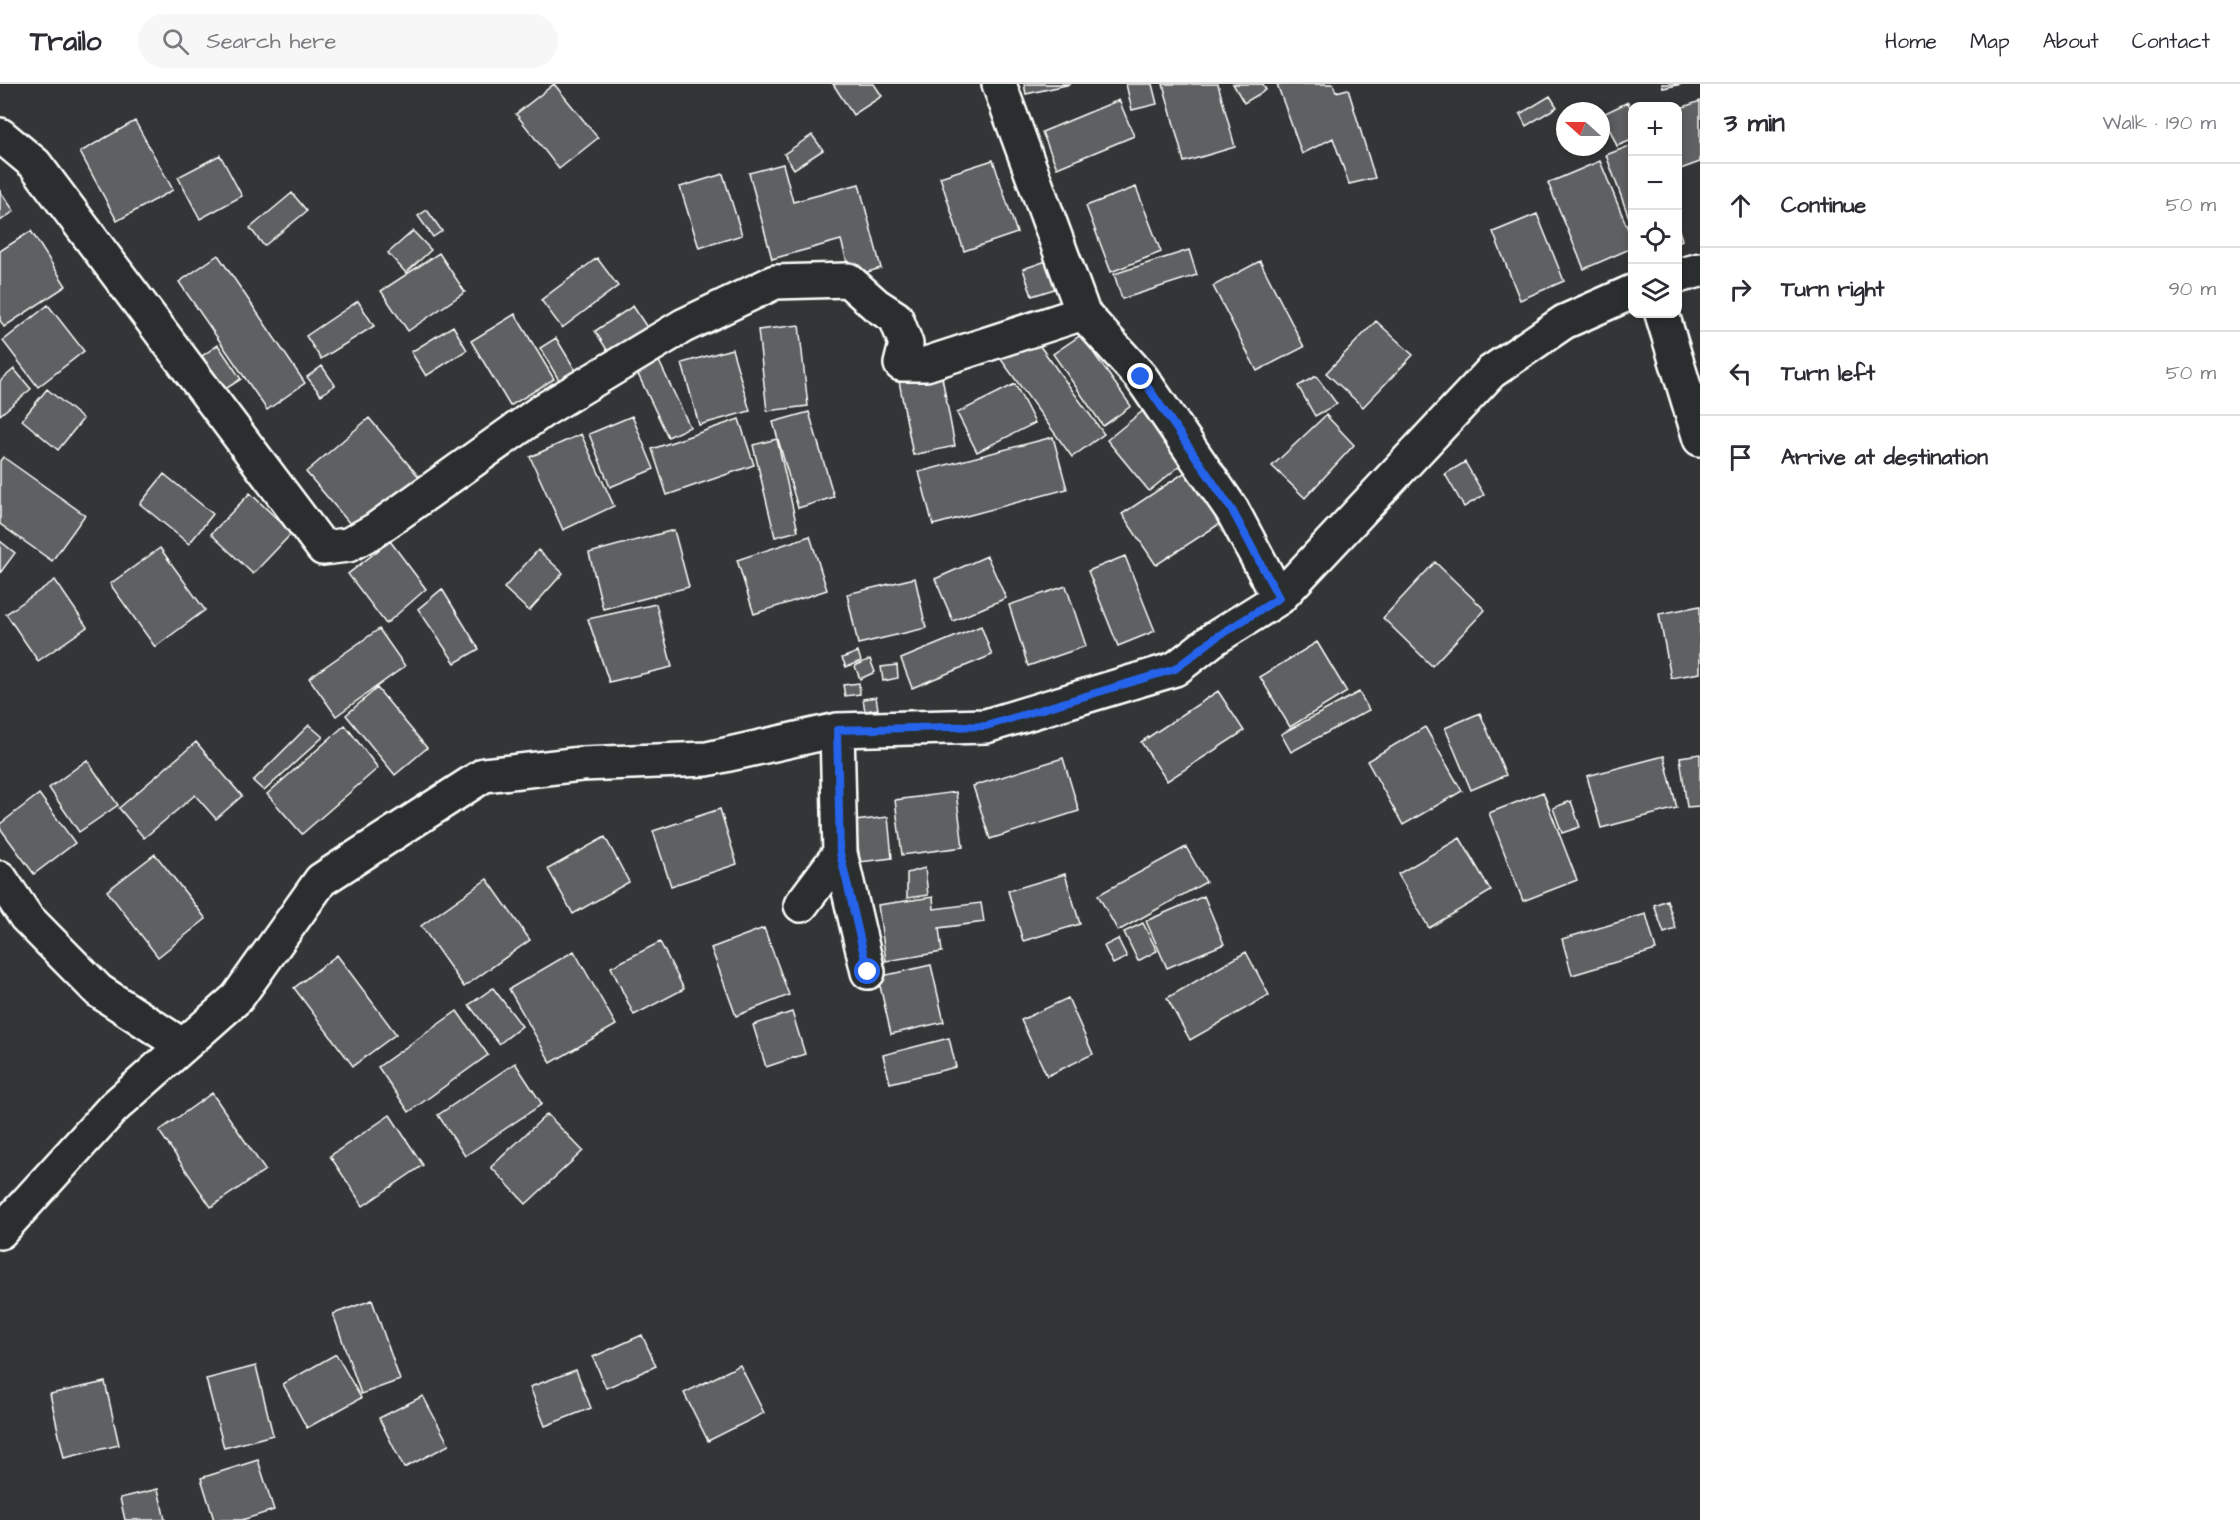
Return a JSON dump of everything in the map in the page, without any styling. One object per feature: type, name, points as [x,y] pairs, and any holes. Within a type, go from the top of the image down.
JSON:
[{"type":"street","points":[[999,84],[1083,313],[1141,377],[1232,510],[1279,598]]},
{"type":"street","points":[[0,135],[35,164],[323,548],[348,545],[375,530],[542,411],[609,369],[683,326],[775,282],[848,280],[876,305],[896,318],[906,344],[901,364],[926,364],[1083,313]]},
{"type":"street","points":[[1682,275],[1700,270]]},
{"type":"street","points":[[0,1232],[113,1108],[237,998],[321,880],[484,775],[581,764],[707,759],[837,730],[986,726],[1175,669],[1215,638],[1279,598],[1491,372],[1563,322],[1628,294]]},
{"type":"street","points":[[1663,318],[1700,439]]},
{"type":"street","points":[[837,730],[840,853],[868,972]]},
{"type":"street","points":[[801,905],[840,853]]},
{"type":"street","points":[[0,878],[26,917],[99,991],[183,1046]]},
{"type":"building","points":[[554,84],[598,138],[559,169],[516,114]]},
{"type":"building","points":[[833,84],[874,84],[882,96],[853,115]]},
{"type":"building","points":[[1024,84],[1071,84],[1026,94]]},
{"type":"building","points":[[1126,84],[1152,84],[1157,104],[1132,110]]},
{"type":"building","points":[[1163,84],[1218,84],[1235,147],[1184,162]]},
{"type":"building","points":[[1233,84],[1263,84],[1266,90],[1244,103]]},
{"type":"building","points":[[1277,84],[1333,84],[1336,92],[1348,89],[1375,178],[1349,184],[1333,138],[1302,154]]},
{"type":"building","points":[[1662,84],[1682,84],[1663,88]]},
{"type":"building","points":[[1550,96],[1556,105],[1556,108],[1526,126],[1520,114]]},
{"type":"building","points":[[1119,100],[1134,136],[1057,168],[1042,132]]},
{"type":"building","points":[[1700,101],[1700,162],[1682,169],[1682,156],[1682,108]]},
{"type":"building","points":[[1628,102],[1628,142],[1617,146],[1610,130],[1610,111]]},
{"type":"building","points":[[135,121],[173,190],[117,221],[80,152]]},
{"type":"building","points":[[812,135],[823,150],[794,169],[784,154]]},
{"type":"building","points":[[1628,147],[1628,215],[1606,156],[1610,156],[1610,153]]},
{"type":"building","points":[[220,155],[242,196],[200,219],[178,177]]},
{"type":"building","points":[[993,160],[1017,233],[964,251],[940,177]]},
{"type":"building","points":[[1600,161],[1628,229],[1628,250],[1584,269],[1548,183]]},
{"type":"building","points":[[783,164],[793,202],[859,184],[881,268],[851,277],[841,240],[772,259],[749,173]]},
{"type":"building","points":[[723,174],[742,235],[699,248],[680,187]]},
{"type":"building","points":[[1136,187],[1161,252],[1111,272],[1086,206]]},
{"type":"building","points":[[0,191],[14,211],[0,221]]},
{"type":"building","points":[[292,193],[307,211],[264,246],[250,228]]},
{"type":"building","points":[[427,210],[442,231],[433,237],[418,216]]},
{"type":"building","points":[[1537,214],[1564,281],[1520,300],[1493,232]]},
{"type":"building","points":[[31,231],[66,286],[4,327],[0,320],[0,251]]},
{"type":"building","points":[[413,231],[431,250],[406,273],[388,253]]},
{"type":"building","points":[[1189,250],[1197,275],[1122,299],[1114,274]]},
{"type":"building","points":[[439,253],[465,292],[408,331],[381,291]]},
{"type":"building","points":[[218,255],[305,383],[267,410],[179,282]]},
{"type":"building","points":[[597,258],[618,286],[562,328],[541,300]]},
{"type":"building","points":[[1055,258],[1064,286],[1032,296],[1023,269]]},
{"type":"building","points":[[1260,261],[1304,347],[1257,371],[1213,286]]},
{"type":"building","points":[[358,301],[374,326],[321,359],[306,336]]},
{"type":"building","points":[[48,305],[84,351],[38,387],[3,341]]},
{"type":"building","points":[[633,306],[648,329],[609,353],[595,331]]},
{"type":"building","points":[[515,314],[554,379],[510,406],[471,341]]},
{"type":"building","points":[[1376,321],[1413,355],[1363,407],[1326,373]]},
{"type":"building","points":[[799,325],[808,406],[767,411],[758,330]]},
{"type":"building","points":[[453,326],[467,350],[426,376],[411,352]]},
{"type":"building","points":[[1029,331],[1104,434],[1072,457],[997,354]]},
{"type":"building","points":[[1081,335],[1131,406],[1103,426],[1053,354]]},
{"type":"building","points":[[556,338],[576,371],[560,382],[540,348]]},
{"type":"building","points":[[218,345],[241,379],[224,390],[202,356]]},
{"type":"building","points":[[732,349],[750,411],[699,425],[682,363]]},
{"type":"building","points":[[658,359],[690,427],[668,437],[636,370]]},
{"type":"building","points":[[322,366],[335,385],[321,395],[307,377]]},
{"type":"building","points":[[14,369],[31,389],[0,415],[0,381]]},
{"type":"building","points":[[941,372],[955,446],[913,455],[899,381]]},
{"type":"building","points":[[1316,376],[1337,404],[1315,416],[1298,386]]},
{"type":"building","points":[[1015,384],[1035,423],[977,452],[957,413]]},
{"type":"building","points":[[47,389],[83,419],[58,450],[22,420]]},
{"type":"building","points":[[1150,405],[1192,456],[1149,491],[1107,440]]},
{"type":"building","points":[[809,412],[834,497],[798,508],[773,422]]},
{"type":"building","points":[[1326,415],[1354,445],[1305,498],[1272,466]]},
{"type":"building","points":[[632,416],[654,469],[610,487],[589,434]]},
{"type":"building","points":[[369,418],[420,478],[357,532],[306,472]]},
{"type":"building","points":[[739,419],[754,465],[667,495],[652,449]]},
{"type":"building","points":[[581,434],[614,506],[563,530],[530,457]]},
{"type":"building","points":[[1053,437],[1067,489],[933,525],[919,472]]},
{"type":"building","points":[[777,439],[798,531],[775,537],[753,445]]},
{"type":"building","points":[[3,457],[85,515],[52,561],[0,524],[0,461]]},
{"type":"building","points":[[1465,462],[1484,495],[1464,507],[1445,474]]},
{"type":"building","points":[[1193,467],[1227,519],[1156,565],[1122,514]]},
{"type":"building","points":[[164,474],[213,514],[189,544],[140,504]]},
{"type":"building","points":[[250,493],[292,533],[253,574],[211,534]]},
{"type":"building","points":[[674,530],[689,587],[603,609],[589,553]]},
{"type":"building","points":[[810,536],[827,590],[754,614],[737,560]]},
{"type":"building","points":[[0,541],[15,553],[0,573]]},
{"type":"building","points":[[390,541],[426,589],[386,624],[348,574]]},
{"type":"building","points":[[160,548],[205,610],[155,647],[110,584]]},
{"type":"building","points":[[538,550],[563,573],[529,611],[504,588]]},
{"type":"building","points":[[987,556],[1006,598],[953,621],[935,579]]},
{"type":"building","points":[[1125,556],[1155,631],[1118,646],[1088,571]]},
{"type":"building","points":[[1435,562],[1485,610],[1432,666],[1383,618]]},
{"type":"building","points":[[915,578],[926,628],[858,644],[847,594]]},
{"type":"building","points":[[55,580],[87,627],[38,661],[6,614]]},
{"type":"building","points":[[1066,586],[1086,646],[1028,666],[1009,605]]},
{"type":"building","points":[[442,589],[479,649],[455,663],[418,609]]},
{"type":"building","points":[[656,604],[672,667],[609,682],[588,619]]},
{"type":"building","points":[[1700,606],[1700,673],[1671,678],[1659,614]]},
{"type":"building","points":[[981,626],[992,655],[912,688],[901,659]]},
{"type":"building","points":[[379,629],[405,666],[336,716],[309,678]]},
{"type":"building","points":[[1317,642],[1347,692],[1290,727],[1260,677]]},
{"type":"building","points":[[858,652],[861,661],[846,667],[842,658]]},
{"type":"building","points":[[870,659],[875,672],[860,679],[855,666]]},
{"type":"building","points":[[897,665],[898,678],[883,681],[881,667]]},
{"type":"building","points":[[859,683],[860,694],[845,696],[843,685]]},
{"type":"building","points":[[377,688],[427,748],[395,775],[346,715]]},
{"type":"building","points":[[1218,691],[1244,731],[1167,781],[1141,742]]},
{"type":"building","points":[[1359,692],[1369,710],[1291,752],[1281,734]]},
{"type":"building","points":[[876,697],[878,709],[865,711],[863,699]]},
{"type":"building","points":[[1480,713],[1506,775],[1471,790],[1445,728]]},
{"type":"building","points":[[309,725],[323,737],[264,791],[253,781]]},
{"type":"building","points":[[345,725],[378,768],[302,834],[267,794]]},
{"type":"building","points":[[1425,727],[1462,791],[1403,825],[1367,761]]},
{"type":"building","points":[[196,742],[242,796],[216,819],[195,795],[144,838],[119,808]]},
{"type":"building","points":[[1700,754],[1700,806],[1687,807],[1680,757]]},
{"type":"building","points":[[1664,756],[1677,808],[1601,828],[1587,776]]},
{"type":"building","points":[[1063,758],[1079,811],[990,839],[973,786]]},
{"type":"building","points":[[87,760],[118,805],[79,832],[49,788]]},
{"type":"building","points":[[956,792],[963,847],[902,855],[895,800]]},
{"type":"building","points":[[1543,792],[1577,880],[1523,901],[1489,813]]},
{"type":"building","points":[[39,794],[75,843],[34,874],[0,828],[0,824]]},
{"type":"building","points":[[1571,801],[1580,827],[1562,833],[1553,808]]},
{"type":"building","points":[[720,809],[737,864],[671,886],[653,831]]},
{"type":"building","points":[[888,817],[892,858],[860,862],[855,821]]},
{"type":"building","points":[[605,837],[629,882],[573,914],[548,869]]},
{"type":"building","points":[[1460,838],[1491,891],[1429,928],[1398,874]]},
{"type":"building","points":[[1186,847],[1206,882],[1118,931],[1098,895]]},
{"type":"building","points":[[155,854],[206,919],[158,957],[107,891]]},
{"type":"building","points":[[925,868],[928,895],[907,898],[907,873]]},
{"type":"building","points":[[1065,874],[1080,924],[1023,941],[1008,891]]},
{"type":"building","points":[[487,879],[530,940],[464,987],[421,926]]},
{"type":"building","points":[[1204,896],[1224,944],[1167,968],[1146,921]]},
{"type":"building","points":[[933,897],[934,909],[981,903],[984,922],[939,928],[942,952],[886,961],[878,905]]},
{"type":"building","points":[[1667,900],[1676,929],[1664,933],[1654,905]]},
{"type":"building","points":[[1646,914],[1656,950],[1572,975],[1562,939]]},
{"type":"building","points":[[1143,923],[1157,951],[1138,961],[1124,932]]},
{"type":"building","points":[[764,928],[789,995],[736,1016],[711,948]]},
{"type":"building","points":[[1118,939],[1127,957],[1113,964],[1104,946]]},
{"type":"building","points":[[660,942],[684,989],[634,1015],[611,967]]},
{"type":"building","points":[[574,951],[616,1025],[551,1063],[509,989]]},
{"type":"building","points":[[1246,952],[1269,995],[1190,1040],[1167,998]]},
{"type":"building","points":[[337,955],[396,1034],[353,1066],[294,988]]},
{"type":"building","points":[[931,965],[944,1022],[891,1034],[878,977]]},
{"type":"building","points":[[493,988],[522,1026],[499,1044],[469,1005]]},
{"type":"building","points":[[1068,998],[1093,1054],[1047,1076],[1021,1020]]},
{"type":"building","points":[[457,1011],[488,1055],[409,1112],[378,1067]]},
{"type":"building","points":[[792,1012],[805,1054],[766,1067],[753,1025]]},
{"type":"building","points":[[949,1038],[956,1067],[890,1083],[883,1055]]},
{"type":"building","points":[[515,1063],[542,1104],[465,1156],[438,1115]]},
{"type":"building","points":[[212,1093],[265,1170],[211,1207],[159,1131]]},
{"type":"building","points":[[547,1114],[583,1151],[526,1204],[491,1167]]},
{"type":"building","points":[[390,1115],[423,1165],[363,1206],[330,1156]]},
{"type":"building","points":[[372,1300],[400,1380],[361,1394],[333,1314]]},
{"type":"building","points":[[642,1335],[656,1366],[606,1388],[593,1357]]},
{"type":"building","points":[[336,1354],[361,1398],[307,1428],[283,1384]]},
{"type":"building","points":[[740,1365],[764,1413],[708,1441],[684,1393]]},
{"type":"building","points":[[256,1366],[273,1435],[224,1448],[206,1379]]},
{"type":"building","points":[[576,1370],[591,1408],[545,1426],[530,1387]]},
{"type":"building","points":[[105,1382],[119,1445],[64,1458],[50,1394]]},
{"type":"building","points":[[423,1396],[449,1445],[404,1468],[379,1418]]},
{"type":"building","points":[[258,1460],[274,1510],[242,1520],[214,1520],[201,1478]]},
{"type":"building","points":[[158,1489],[165,1520],[125,1520],[120,1498]]},
{"type":"route","points":[[868,972],[840,853],[837,730],[986,726],[1175,669],[1215,638],[1279,598],[1232,510],[1141,377]]}]
